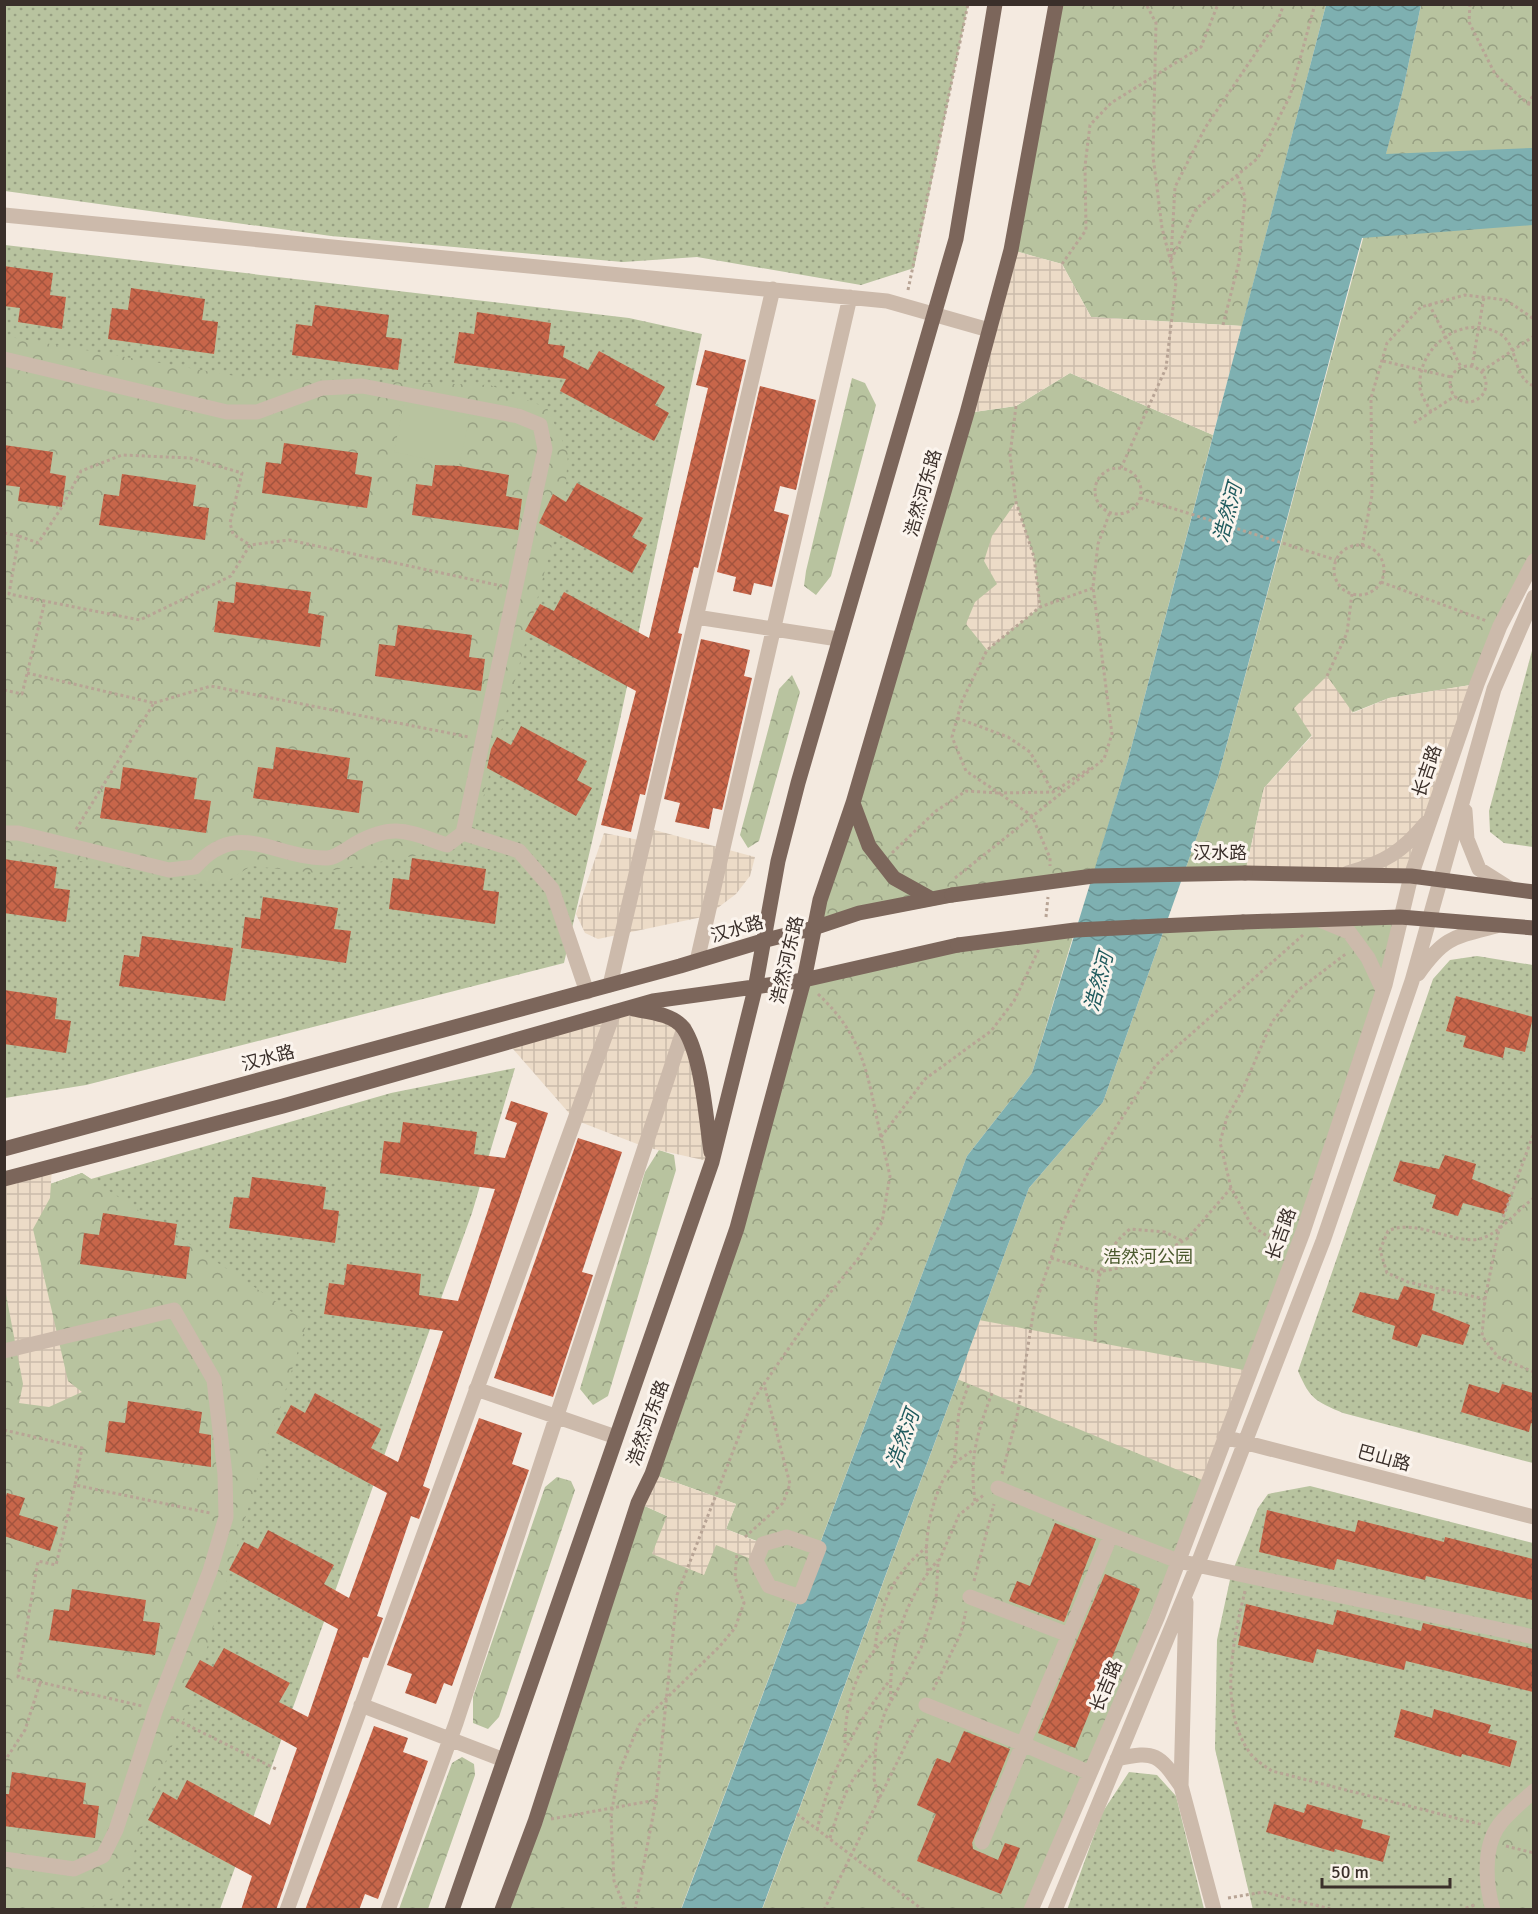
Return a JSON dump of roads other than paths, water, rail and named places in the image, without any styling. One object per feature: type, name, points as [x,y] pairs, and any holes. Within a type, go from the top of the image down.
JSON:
[{"type":"main road","name":"浩然河东路","points":[[452,1910],[712,1162],[766,940],[778,861],[838,639],[956,239],[995,4]]},
{"type":"main road","name":"浩然河东路","points":[[502,1910],[535,1822],[638,1503],[652,1473],[737,1228],[804,980],[820,900],[853,803],[1011,250],[1056,4]]},
{"type":"main road","points":[[853,803],[869,846],[894,878],[930,898]]},
{"type":"main road","name":"汉水路","points":[[4,1149],[587,992],[814,928],[859,913],[930,898],[1092,876],[1245,873],[1412,876],[1533,892]]},
{"type":"main road","points":[[4,1179],[283,1106],[653,1001],[804,980],[958,945],[1075,930],[1400,917],[1533,928]]},
{"type":"main road","points":[[620,1010],[659,1013],[684,1028],[700,1071],[712,1162]]},
{"type":"street","points":[[4,215],[887,300],[989,330]]},
{"type":"street","points":[[610,985],[773,290]]},
{"type":"street","points":[[697,961],[850,297]]},
{"type":"street","points":[[4,359],[227,412],[257,412],[322,388],[362,386],[406,392],[518,416],[540,425],[545,449],[463,833],[447,844],[400,830],[377,832],[329,859],[235,841],[209,851],[195,867],[170,870],[18,833],[4,833]]},
{"type":"street","name":"长吉路","points":[[1030,1910],[1156,1620],[1295,1253],[1383,990],[1412,876],[1477,684],[1500,626],[1533,561]]},
{"type":"street","points":[[1055,1910],[1197,1566],[1323,1241],[1412,981],[1465,799],[1494,689],[1533,597]]},
{"type":"street","points":[[696,617],[838,639]]},
{"type":"street","points":[[1465,799],[1467,839],[1479,869],[1509,888]]},
{"type":"street","points":[[1341,875],[1377,865],[1406,847],[1432,816]]},
{"type":"street","points":[[463,833],[519,851],[552,889],[587,992]]},
{"type":"street","points":[[1320,920],[1349,932],[1383,990]]},
{"type":"street","points":[[1412,981],[1430,957],[1451,938],[1501,924]]},
{"type":"street","points":[[287,1910],[476,1389],[620,1010]]},
{"type":"street","points":[[388,1910],[450,1739],[684,1028]]},
{"type":"street","points":[[4,1351],[174,1310],[214,1380],[225,1474],[226,1516],[210,1570],[156,1710],[116,1830],[103,1856],[74,1869],[4,1859]]},
{"type":"street","points":[[476,1389],[616,1437]]},
{"type":"street","name":"巴山路","points":[[1224,1437],[1533,1517]]},
{"type":"street","points":[[999,1485],[1111,1535],[1178,1561],[1533,1637]]},
{"type":"street","points":[[982,1842],[1111,1535]]},
{"type":"street","points":[[787,1537],[819,1548],[800,1597],[769,1586],[756,1561],[763,1544],[787,1537]]},
{"type":"street","points":[[1186,1593],[1181,1786],[1213,1907]]},
{"type":"street","points":[[970,1597],[1069,1635]]},
{"type":"street","points":[[361,1705],[504,1760]]},
{"type":"street","points":[[926,1705],[1090,1773]]},
{"type":"street","points":[[1117,1759],[1143,1753],[1163,1761],[1181,1786]]},
{"type":"street","points":[[1493,1910],[1487,1888],[1495,1836],[1533,1791]]},
{"type":"water","name":"浩然河","points":[[1326,5],[1421,5],[1403,90],[1386,154],[1533,148],[1533,225],[1362,238],[1218,777],[1103,1102],[1029,1188],[762,1909],[681,1910],[967,1156],[1032,1073],[1128,760]]},
{"type":"park label","name":"浩然河公园","points":[[1148,1257]]}]
